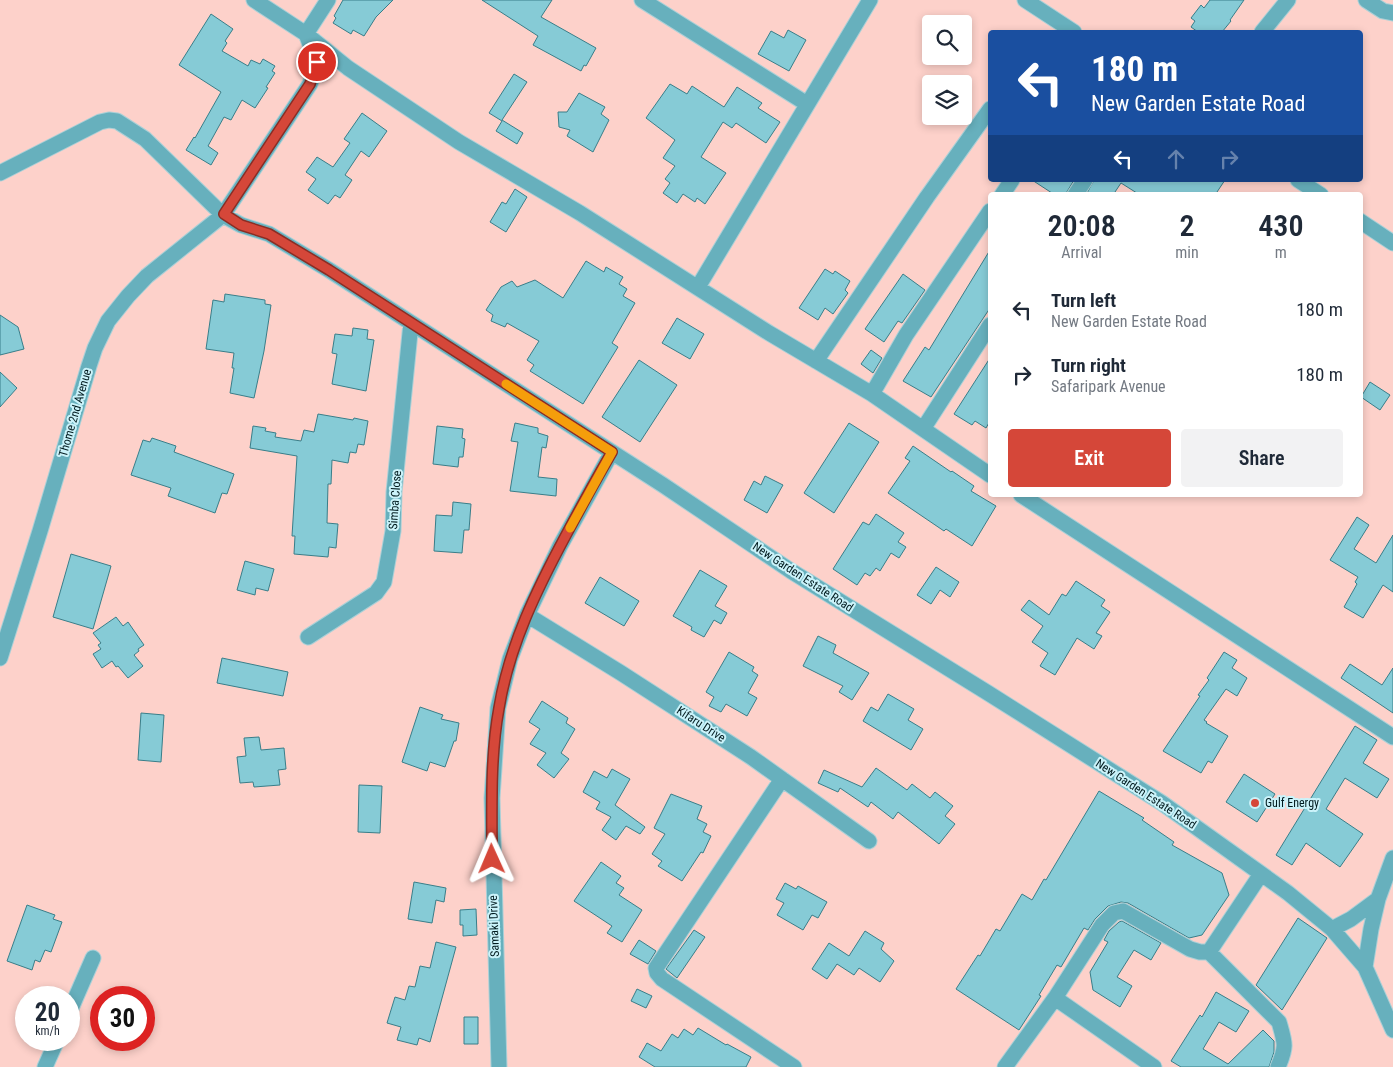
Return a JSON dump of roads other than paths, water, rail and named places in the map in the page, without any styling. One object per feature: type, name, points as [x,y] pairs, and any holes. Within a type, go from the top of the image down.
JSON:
[{"type":"street","points":[[254,0],[306,34],[348,68],[459,142],[580,213],[769,333],[872,394],[988,473]]},
{"type":"street","points":[[306,34],[328,0]]},
{"type":"street","points":[[642,0],[807,104]]},
{"type":"street","points":[[698,287],[870,0]]},
{"type":"street","points":[[1025,0],[1071,30]]},
{"type":"street","points":[[1264,30],[1288,0]]},
{"type":"street","points":[[1366,0],[1383,11],[1393,13]]},
{"type":"street","name":"Thome 2nd Avenue","points":[[0,658],[89,366],[108,321],[147,276],[224,214],[310,84],[317,62],[306,34]]},
{"type":"street","points":[[816,361],[927,196],[988,112]]},
{"type":"street","name":"New Garden Estate Road","points":[[0,172],[100,122],[117,121],[145,139],[224,214],[241,225],[269,234],[329,270],[612,452],[791,571],[1162,804],[1261,874],[1332,928],[1365,967],[1393,1030]]},
{"type":"street","points":[[1301,182],[1316,192]]},
{"type":"street","points":[[872,394],[906,335],[988,214]]},
{"type":"street","points":[[1363,223],[1393,243]]},
{"type":"street","name":"Simba Close","points":[[308,637],[376,593],[384,582],[393,531],[394,492],[411,323]]},
{"type":"street","points":[[923,429],[988,328]]},
{"type":"street","name":"Samaki Drive","points":[[499,1067],[492,842],[492,798],[498,708],[510,659],[527,615],[560,546],[612,452]]},
{"type":"street","points":[[1024,497],[1393,737]]},
{"type":"street","name":"Kifaru Drive","points":[[527,615],[751,757],[869,842]]},
{"type":"street","points":[[782,779],[656,968],[657,973],[662,979],[794,1067]]},
{"type":"street","points":[[1365,967],[1378,900],[1393,858]]},
{"type":"street","points":[[1209,952],[1261,874]]},
{"type":"street","points":[[1332,928],[1351,919],[1378,900]]},
{"type":"street","points":[[1005,1067],[1055,998],[1102,925],[1114,913],[1123,911],[1190,948],[1200,952],[1209,952],[1279,1022],[1285,1038],[1285,1045],[1278,1067]]},
{"type":"street","points":[[80,988],[93,958]]},
{"type":"street","points":[[1055,998],[1154,1067]]},
{"type":"street","points":[[45,1067],[52,1051]]},
{"type":"place","name":"Gulf Energy","points":[[1255,803]]}]
